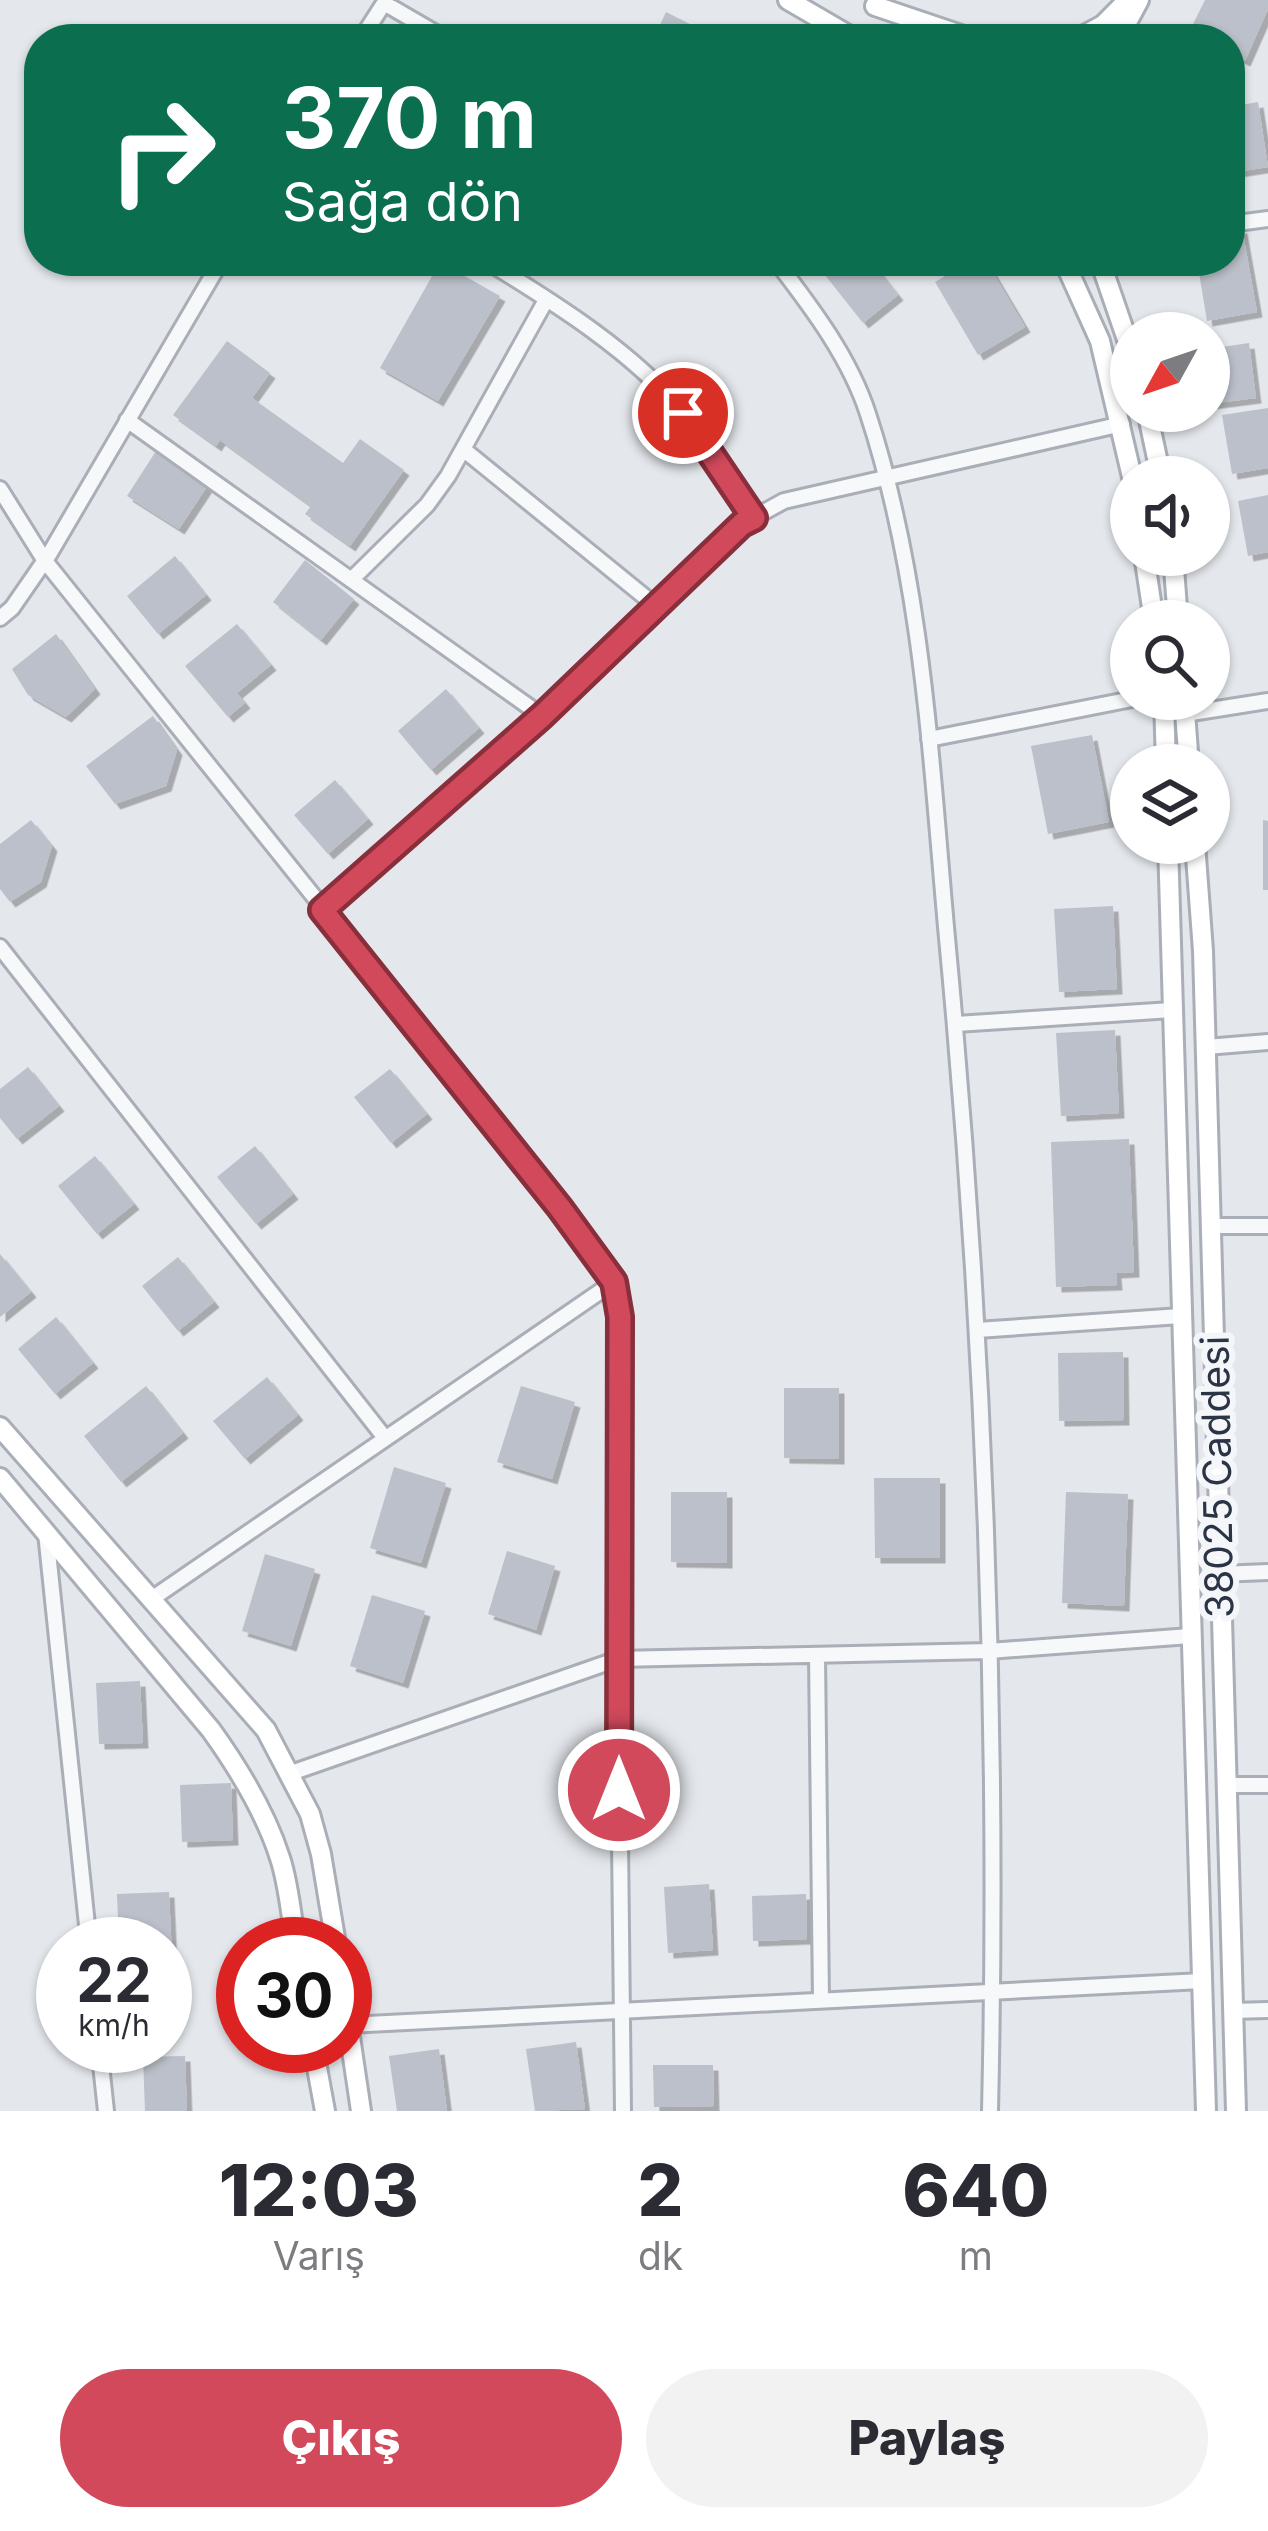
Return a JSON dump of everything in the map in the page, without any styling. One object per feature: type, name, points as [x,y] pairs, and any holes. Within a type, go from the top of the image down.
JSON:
[{"type":"main road","points":[[788,0],[829,24]]},
{"type":"main road","points":[[1103,24],[1128,0]]},
{"type":"main road","points":[[870,3],[903,24]]},
{"type":"main road","points":[[870,3],[930,24]]},
{"type":"main road","points":[[1071,276],[1100,341],[1110,379]]},
{"type":"main road","points":[[1105,276],[1118,312]]},
{"type":"main road","points":[[1118,276],[1124,312]]},
{"type":"main road","name":"38025 Caddesi","points":[[1169,864],[1206,2111]]},
{"type":"main road","name":"38025 Caddesi","points":[[1196,864],[1206,1047],[1236,2111]]},
{"type":"main road","points":[[0,1427],[266,1730],[310,1814],[332,1917]]},
{"type":"main road","points":[[0,1478],[236,1766],[259,1805],[281,1860],[291,1917]]},
{"type":"main road","points":[[319,2073],[325,2111]]},
{"type":"main road","points":[[355,2073],[361,2111]]},
{"type":"street","points":[[385,1],[422,24]]},
{"type":"street","points":[[0,618],[45,561],[211,276]]},
{"type":"street","points":[[510,276],[635,367],[683,413],[754,518]]},
{"type":"street","points":[[787,276],[826,327],[867,411],[905,554],[929,739],[967,1145],[988,1515],[990,2111]]},
{"type":"street","points":[[351,580],[428,506],[546,300]]},
{"type":"street","points":[[127,421],[542,716]]},
{"type":"street","points":[[322,910],[542,716],[742,524],[784,501],[1110,427]]},
{"type":"street","points":[[463,449],[656,606]]},
{"type":"street","points":[[0,489],[45,561],[533,1171],[614,1282],[620,1317],[623,2111]]},
{"type":"street","points":[[1230,704],[1268,701]]},
{"type":"street","points":[[929,739],[1110,703]]},
{"type":"street","points":[[0,946],[385,1438]]},
{"type":"street","points":[[956,1024],[1172,1010]]},
{"type":"street","points":[[1206,1047],[1268,1042]]},
{"type":"street","points":[[1210,1226],[1268,1226]]},
{"type":"street","points":[[150,1600],[614,1282]]},
{"type":"street","points":[[977,1330],[1181,1316]]},
{"type":"street","points":[[46,1533],[86,1917]]},
{"type":"street","points":[[1219,1574],[1268,1572]]},
{"type":"street","points":[[291,1773],[618,1659],[989,1652],[1190,1636]]},
{"type":"street","points":[[817,1655],[821,2000]]},
{"type":"street","points":[[1225,1785],[1268,1785]]},
{"type":"street","points":[[372,2024],[1202,1981]]},
{"type":"street","points":[[1232,2011],[1268,2010]]},
{"type":"street","points":[[102,2073],[106,2111]]},
{"type":"building","points":[[1205,0],[1268,0],[1245,61],[1245,24],[1193,24]]},
{"type":"building","points":[[666,12],[690,24],[660,24]]},
{"type":"building","points":[[1258,102],[1268,167],[1245,171],[1245,104]]},
{"type":"building","points":[[1245,245],[1257,312],[1230,317],[1230,312],[1206,312],[1200,276],[1245,276]]},
{"type":"building","points":[[432,276],[465,276],[500,296],[438,401],[380,368]]},
{"type":"building","points":[[826,276],[883,276],[898,295],[863,323]]},
{"type":"building","points":[[945,276],[995,276],[1025,327],[978,355],[935,282]]},
{"type":"building","points":[[227,341],[270,373],[252,398],[343,463],[360,439],[404,470],[350,546],[305,514],[311,506],[220,440],[216,446],[173,415]]},
{"type":"building","points":[[1249,343],[1256,398],[1230,401],[1230,346]]},
{"type":"building","points":[[1268,408],[1268,468],[1232,474],[1225,432],[1230,432],[1230,414]]},
{"type":"building","points":[[156,451],[208,485],[179,529],[127,496]]},
{"type":"building","points":[[1268,495],[1268,552],[1248,556],[1238,501]]},
{"type":"building","points":[[175,556],[206,595],[158,634],[127,596]]},
{"type":"building","points":[[305,560],[354,599],[321,640],[273,602]]},
{"type":"building","points":[[237,624],[271,665],[237,693],[245,703],[228,717],[185,666]]},
{"type":"building","points":[[56,634],[95,689],[66,717],[28,695],[12,669]]},
{"type":"building","points":[[446,689],[479,728],[431,770],[398,731]]},
{"type":"building","points":[[153,716],[177,750],[166,786],[115,804],[86,766]]},
{"type":"building","points":[[1092,735],[1109,822],[1048,834],[1031,746]]},
{"type":"building","points":[[335,780],[368,819],[328,854],[294,815]]},
{"type":"building","points":[[31,820],[52,846],[41,882],[10,902],[0,889],[0,844]]},
{"type":"building","points":[[1263,820],[1268,821],[1268,890],[1263,890]]},
{"type":"building","points":[[1113,906],[1117,989],[1059,992],[1054,909]]},
{"type":"building","points":[[1115,1030],[1119,1113],[1061,1116],[1056,1033]]},
{"type":"building","points":[[28,1067],[59,1106],[17,1139],[0,1118],[0,1089]]},
{"type":"building","points":[[390,1069],[427,1114],[391,1143],[354,1097]]},
{"type":"building","points":[[1129,1139],[1134,1272],[1116,1273],[1117,1285],[1056,1287],[1051,1142]]},
{"type":"building","points":[[255,1146],[293,1194],[256,1224],[217,1177]]},
{"type":"building","points":[[95,1156],[134,1204],[97,1234],[58,1186]]},
{"type":"building","points":[[0,1254],[31,1292],[0,1317]]},
{"type":"building","points":[[178,1257],[214,1302],[178,1331],[142,1286]]},
{"type":"building","points":[[56,1317],[93,1363],[55,1394],[18,1349]]},
{"type":"building","points":[[1123,1352],[1124,1420],[1059,1421],[1058,1353]]},
{"type":"building","points":[[267,1377],[298,1415],[245,1459],[213,1421]]},
{"type":"building","points":[[146,1386],[183,1433],[121,1482],[84,1436]]},
{"type":"building","points":[[521,1386],[575,1402],[552,1479],[497,1462]]},
{"type":"building","points":[[784,1388],[839,1388],[839,1459],[784,1458]]},
{"type":"building","points":[[394,1467],[446,1483],[421,1563],[370,1548]]},
{"type":"building","points":[[874,1478],[940,1478],[940,1558],[875,1558]]},
{"type":"building","points":[[671,1492],[727,1492],[727,1563],[671,1562]]},
{"type":"building","points":[[1066,1492],[1128,1494],[1124,1606],[1062,1603]]},
{"type":"building","points":[[507,1551],[555,1566],[536,1630],[488,1614]]},
{"type":"building","points":[[265,1554],[315,1569],[291,1646],[242,1631]]},
{"type":"building","points":[[372,1595],[425,1611],[403,1683],[350,1666]]},
{"type":"building","points":[[140,1681],[143,1743],[99,1744],[96,1683]]},
{"type":"building","points":[[231,1783],[233,1840],[182,1842],[180,1785]]},
{"type":"building","points":[[709,1884],[713,1950],[668,1953],[664,1887]]},
{"type":"building","points":[[169,1892],[170,1917],[118,1917],[117,1894]]},
{"type":"building","points":[[806,1894],[807,1939],[753,1941],[752,1896]]},
{"type":"building","points":[[576,2042],[585,2109],[535,2111],[526,2049]]},
{"type":"building","points":[[439,2049],[447,2111],[397,2111],[389,2056]]},
{"type":"building","points":[[653,2065],[713,2065],[714,2106],[654,2107]]},
{"type":"building","points":[[144,2073],[186,2073],[187,2111],[145,2111]]},
{"type":"route","points":[[619,1790],[620,1317],[614,1282],[533,1171],[322,910],[542,716],[742,524],[754,518],[683,413]]}]
